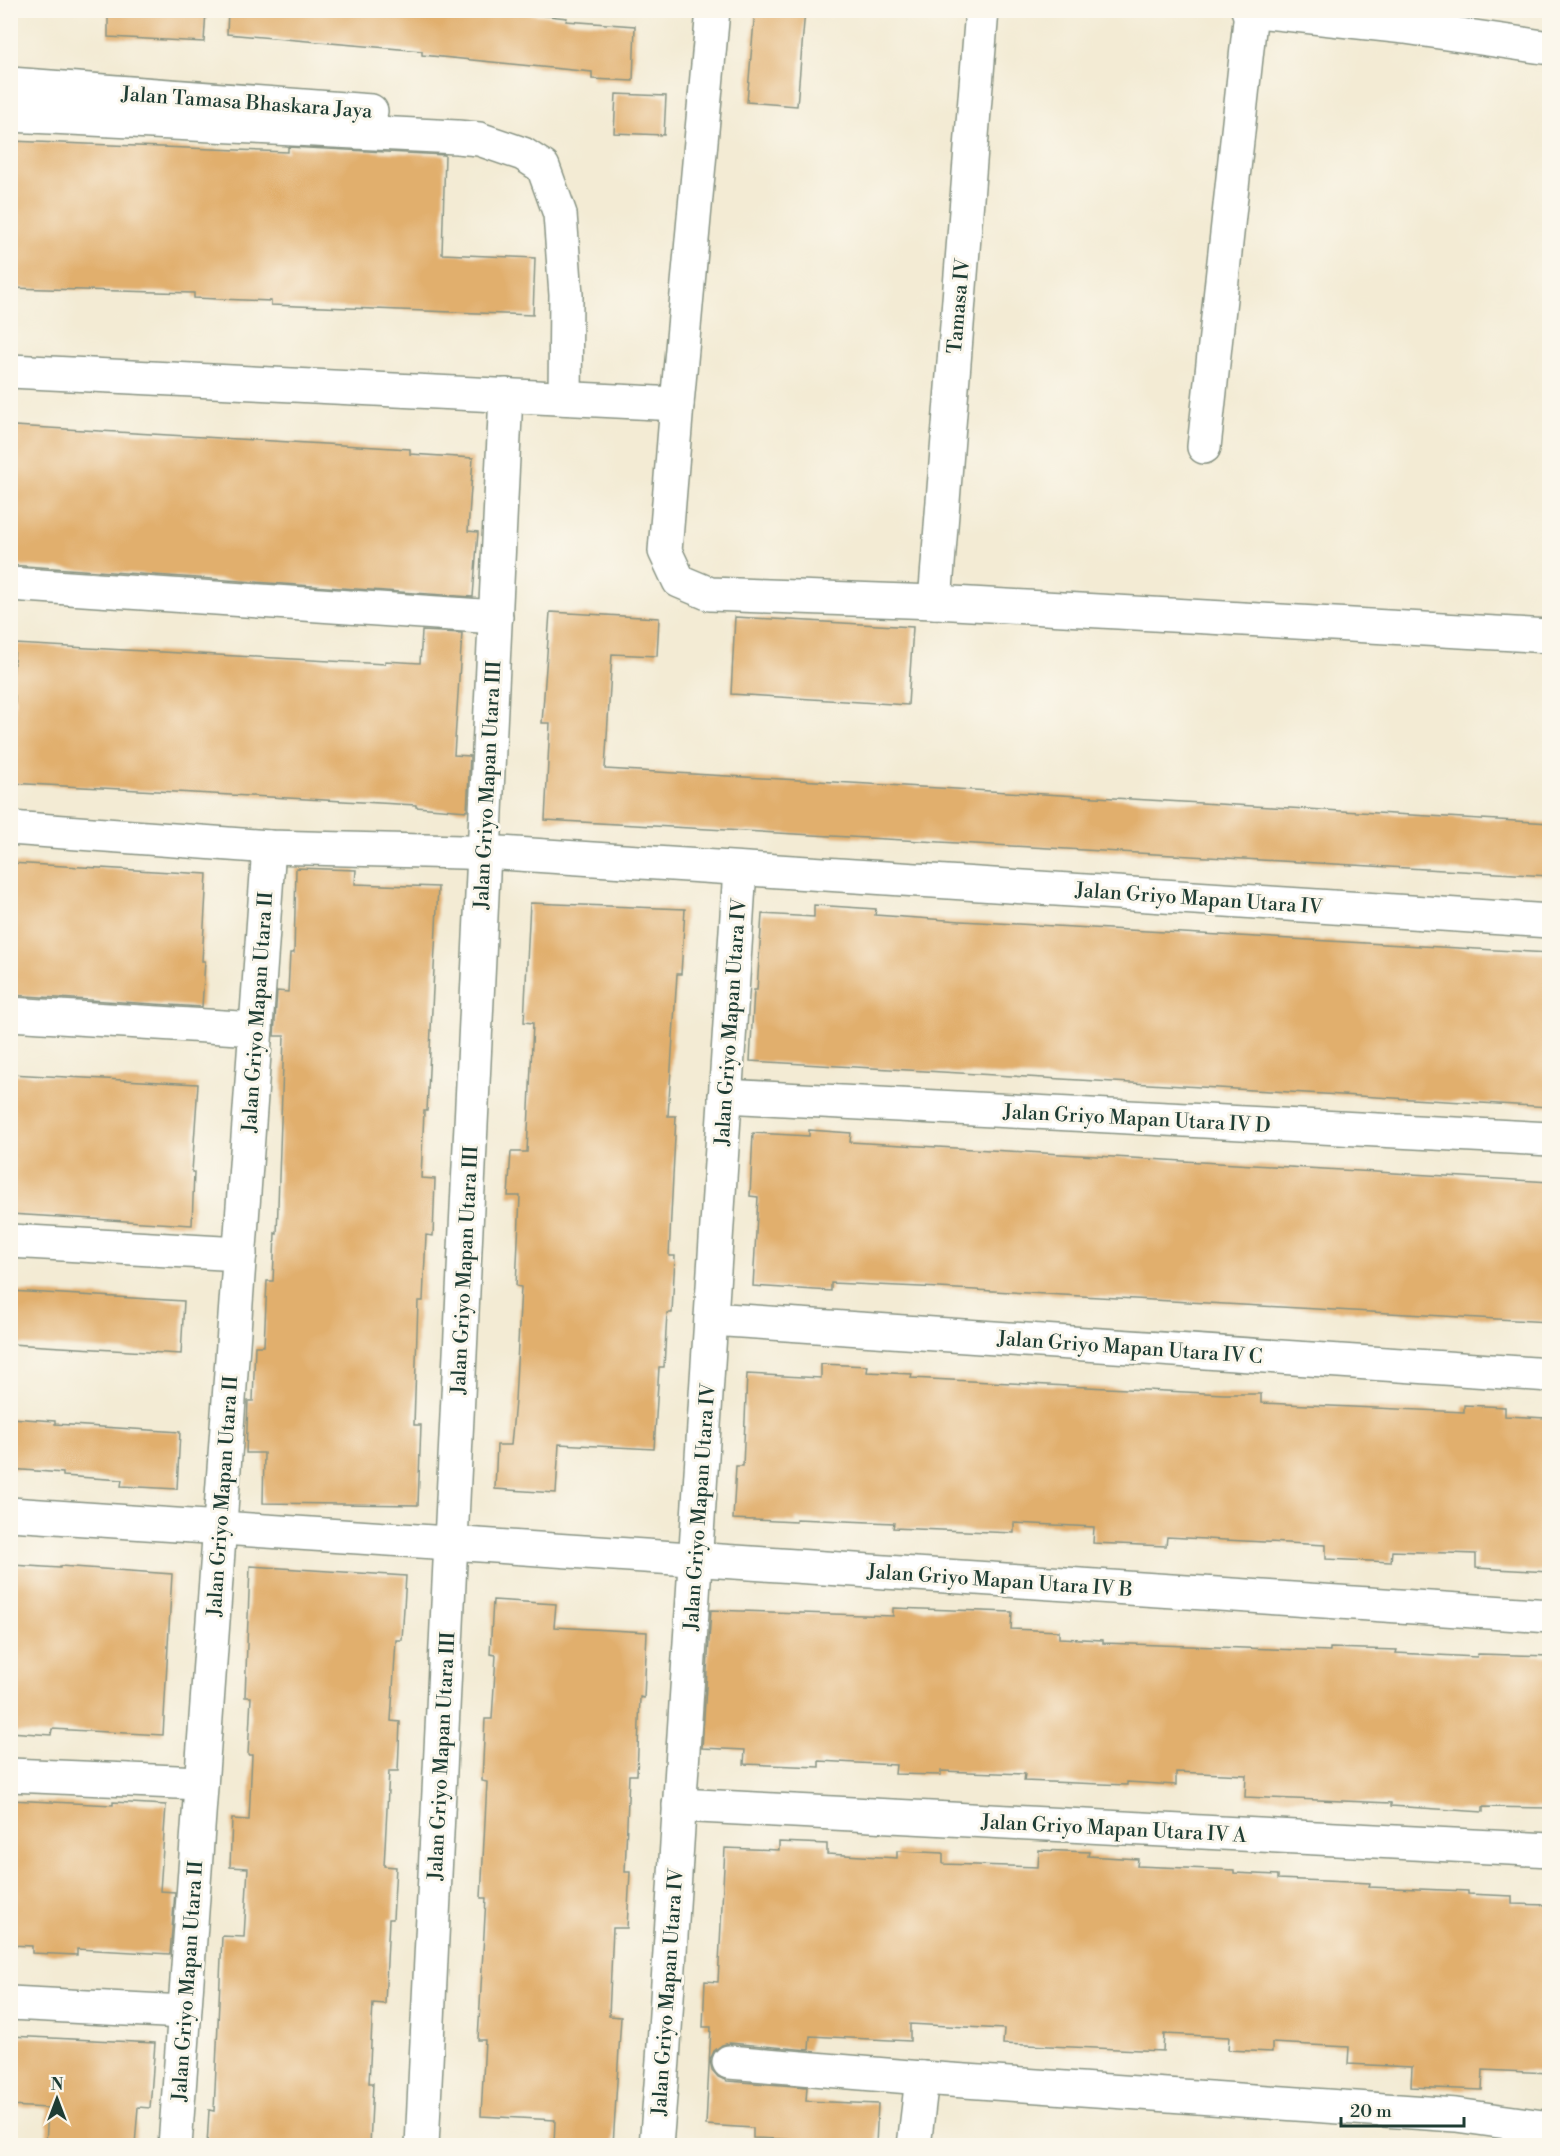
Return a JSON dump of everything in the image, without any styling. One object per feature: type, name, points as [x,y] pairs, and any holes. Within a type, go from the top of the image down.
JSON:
[{"type":"street","points":[[713,10],[665,551],[679,581],[710,594],[935,602],[1550,636]]},
{"type":"street","name":"Tamasa IV","points":[[935,602],[982,10]]},
{"type":"street","points":[[1204,447],[1250,11],[1345,16],[1550,48]]},
{"type":"street","name":"Jalan Tamasa Bhaskara Jaya","points":[[10,84],[377,111],[431,119],[523,154],[543,167],[560,214],[566,295],[565,398]]},
{"type":"street","name":"Jalan Tamasa Bhaskara Jaya","points":[[10,115],[479,139]]},
{"type":"street","points":[[10,370],[677,404]]},
{"type":"street","name":"Jalan Griyo Mapan Utara III","points":[[422,2145],[506,395]]},
{"type":"street","points":[[10,584],[496,616]]},
{"type":"street","name":"Jalan Griyo Mapan Utara IV","points":[[10,828],[269,847],[484,853],[1550,921]]},
{"type":"street","name":"Jalan Griyo Mapan Utara II","points":[[175,2145],[269,847]]},
{"type":"street","name":"Jalan Griyo Mapan Utara IV","points":[[656,2145],[740,869]]},
{"type":"street","points":[[10,1014],[256,1029]]},
{"type":"street","name":"Jalan Griyo Mapan Utara IV D","points":[[725,1096],[1550,1139]]},
{"type":"street","points":[[10,1241],[240,1254]]},
{"type":"street","name":"Jalan Griyo Mapan Utara IV C","points":[[711,1319],[1550,1375]]},
{"type":"street","name":"Jalan Griyo Mapan Utara IV B","points":[[10,1514],[1550,1616]]},
{"type":"street","points":[[10,1775],[201,1784]]},
{"type":"street","name":"Jalan Griyo Mapan Utara IV A","points":[[679,1805],[1550,1850]]},
{"type":"street","points":[[10,2003],[184,2012]]},
{"type":"street","points":[[729,2062],[922,2078],[1456,2115],[1550,2128]]},
{"type":"street","points":[[914,2145],[922,2078]]},
{"type":"street","points":[[1494,2145],[1550,2135]]},
{"type":"building","points":[[108,10],[206,10],[204,42],[108,37]]},
{"type":"building","points":[[228,10],[491,10],[567,18],[566,21],[635,26],[633,81],[592,79],[592,72],[422,55],[422,51],[227,34]]},
{"type":"building","points":[[755,10],[805,10],[797,106],[747,102]]},
{"type":"building","points":[[616,94],[666,96],[664,135],[614,133]]},
{"type":"building","points":[[10,141],[288,152],[288,147],[445,155],[442,254],[535,258],[533,315],[271,305],[271,301],[194,298],[194,293],[10,288]]},
{"type":"building","points":[[14,426],[410,449],[410,454],[473,458],[468,531],[478,532],[473,597],[10,565]]},
{"type":"building","points":[[550,612],[659,618],[657,656],[612,654],[605,769],[1550,823],[1550,876],[545,820],[550,723],[542,723]]},
{"type":"building","points":[[735,617],[913,627],[908,705],[731,694]]},
{"type":"building","points":[[422,631],[462,633],[454,755],[470,756],[467,811],[416,807],[416,805],[10,783],[15,696],[12,696],[15,644],[385,664],[385,661],[420,663]]},
{"type":"building","points":[[10,863],[207,874],[202,1007],[10,995]]},
{"type":"building","points":[[296,868],[356,870],[355,884],[438,887],[427,1111],[424,1111],[421,1178],[435,1179],[433,1236],[426,1235],[423,1301],[418,1301],[414,1425],[421,1425],[418,1505],[263,1503],[264,1453],[246,1453],[248,1401],[253,1401],[255,1346],[264,1346],[267,1281],[273,1281],[275,1233],[277,1234],[284,1036],[274,1036],[277,991],[288,992],[290,953],[294,953]]},
{"type":"building","points":[[530,903],[685,909],[681,974],[677,974],[668,1116],[676,1116],[669,1256],[675,1256],[672,1313],[667,1313],[664,1367],[659,1367],[654,1449],[559,1444],[556,1493],[495,1489],[497,1445],[511,1445],[515,1401],[521,1287],[516,1286],[520,1196],[508,1196],[511,1152],[527,1152],[533,1023],[524,1022]]},
{"type":"building","points":[[814,905],[876,909],[875,915],[961,921],[1550,953],[1550,1107],[750,1061],[762,914],[814,917]]},
{"type":"building","points":[[10,1074],[198,1084],[192,1172],[194,1172],[192,1225],[10,1214]]},
{"type":"building","points":[[809,1130],[851,1133],[850,1142],[1550,1182],[1550,1322],[921,1287],[831,1283],[831,1291],[753,1286],[758,1197],[750,1196],[753,1133],[809,1136]]},
{"type":"building","points":[[10,1291],[184,1301],[181,1354],[10,1344]]},
{"type":"building","points":[[821,1364],[868,1366],[867,1372],[912,1374],[911,1378],[1261,1394],[1261,1403],[1464,1412],[1464,1405],[1505,1407],[1505,1416],[1546,1418],[1543,1503],[1550,1504],[1550,1572],[1476,1568],[1476,1554],[1392,1551],[1391,1562],[1326,1559],[1326,1545],[1167,1537],[1166,1546],[1093,1543],[1094,1527],[1014,1523],[1014,1533],[893,1528],[894,1523],[733,1519],[736,1466],[743,1466],[747,1374],[821,1378]]},
{"type":"building","points":[[10,1418],[55,1421],[55,1424],[180,1432],[177,1489],[121,1486],[122,1480],[10,1469]]},
{"type":"building","points":[[12,1565],[172,1574],[163,1735],[52,1729],[51,1735],[10,1732]]},
{"type":"building","points":[[250,1566],[406,1576],[402,1640],[396,1640],[391,1721],[400,1722],[398,1771],[389,1771],[384,1866],[396,1867],[393,1919],[389,1919],[385,2004],[373,2003],[369,2083],[373,2083],[370,2145],[207,2145],[209,2110],[214,2111],[222,1936],[244,1937],[248,1868],[230,1867],[232,1819],[249,1820],[252,1755],[248,1755],[251,1697],[245,1697]]},
{"type":"building","points":[[493,1600],[556,1604],[554,1627],[647,1632],[644,1698],[640,1697],[637,1775],[629,1775],[625,1872],[630,1872],[627,1928],[613,1928],[609,2016],[621,2017],[613,2145],[554,2145],[555,2120],[481,2116],[485,2040],[478,2040],[486,1898],[481,1898],[487,1782],[482,1781],[485,1719],[492,1719],[496,1655],[490,1654]]},
{"type":"building","points":[[893,1608],[1012,1612],[1011,1629],[1059,1631],[1059,1638],[1103,1640],[1103,1643],[1330,1651],[1330,1648],[1397,1650],[1396,1653],[1477,1657],[1478,1654],[1550,1656],[1550,1808],[1483,1807],[1483,1812],[1391,1806],[1391,1803],[1245,1797],[1246,1775],[1176,1772],[1176,1785],[1127,1782],[1127,1785],[1024,1781],[1025,1774],[941,1771],[941,1775],[895,1774],[896,1765],[819,1761],[819,1767],[744,1764],[745,1750],[702,1748],[711,1610],[893,1616]]},
{"type":"building","points":[[10,1800],[166,1805],[160,1891],[175,1892],[170,1954],[77,1949],[77,1955],[32,1953],[32,1946],[10,1945]]},
{"type":"building","points":[[779,1842],[827,1844],[827,1854],[897,1858],[897,1851],[943,1853],[943,1864],[1038,1867],[1039,1850],[1089,1852],[1088,1856],[1138,1859],[1137,1866],[1234,1870],[1234,1873],[1278,1875],[1278,1879],[1370,1883],[1369,1887],[1468,1891],[1468,1894],[1512,1896],[1512,1904],[1550,1905],[1546,1984],[1550,1984],[1550,2073],[1483,2070],[1482,2090],[1411,2087],[1412,2067],[1348,2064],[1349,2047],[1272,2043],[1272,2052],[1228,2050],[1229,2037],[1164,2034],[1163,2051],[1003,2044],[1004,2029],[910,2024],[910,2041],[810,2036],[809,2050],[730,2043],[714,2051],[710,2060],[712,2070],[718,2077],[727,2081],[807,2087],[806,2101],[878,2104],[876,2145],[819,2145],[820,2141],[753,2138],[753,2128],[706,2125],[711,2027],[703,2027],[705,1981],[718,1982],[725,1848],[779,1850]]},
{"type":"building","points":[[10,2036],[155,2043],[150,2108],[138,2107],[135,2145],[46,2145],[48,2108],[10,2106]]}]
